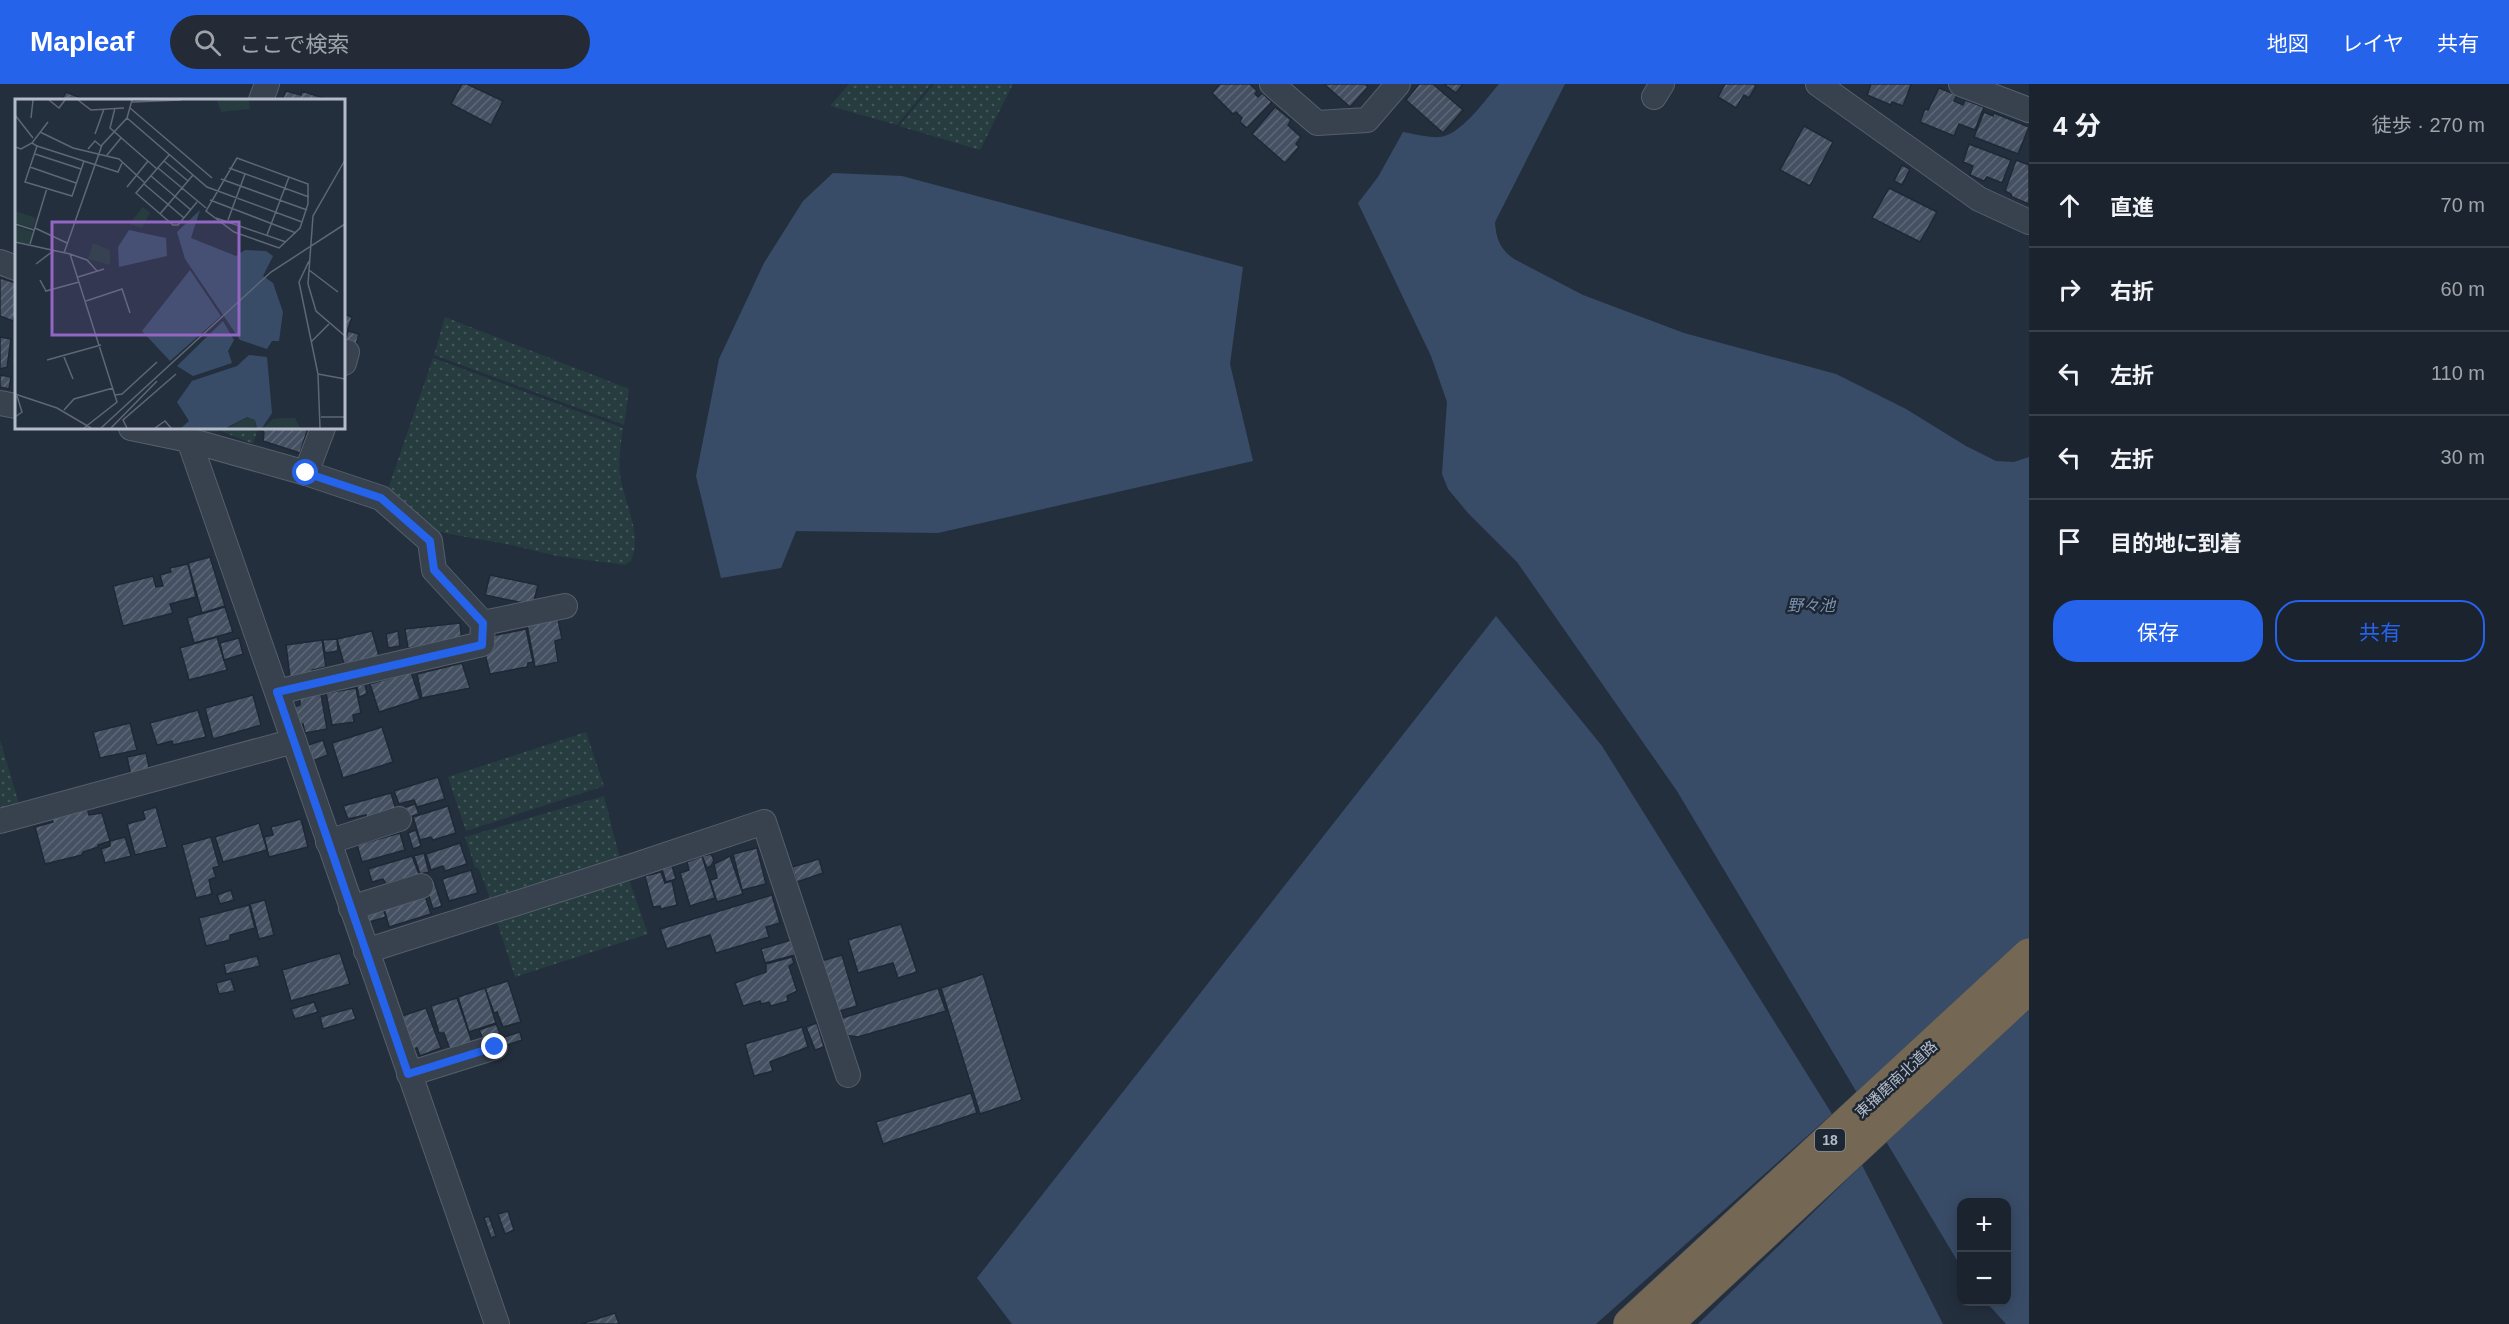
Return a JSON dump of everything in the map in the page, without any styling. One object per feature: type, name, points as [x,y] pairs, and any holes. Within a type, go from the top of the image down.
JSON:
[{"type":"highway","name":"東播磨南北道路","points":[[1630,1324],[2029,955]]},
{"type":"highway","name":"東播磨南北道路","points":[[1666,1324],[2029,987]]},
{"type":"street","points":[[261,99],[267,84]]},
{"type":"street","points":[[1272,84],[1317,123],[1367,120],[1398,84]]},
{"type":"street","points":[[1818,84],[1979,199],[2029,222]]},
{"type":"street","points":[[1961,84],[2029,110]]},
{"type":"street","points":[[0,262],[15,268]]},
{"type":"street","points":[[136,429],[189,440],[306,473],[381,498],[430,541],[434,570],[483,623],[482,645],[277,692]]},
{"type":"street","points":[[306,473],[323,429]]},
{"type":"street","points":[[189,440],[497,1324]]},
{"type":"street","points":[[483,623],[565,606]]},
{"type":"street","points":[[0,821],[294,741]]},
{"type":"street","points":[[328,842],[399,819]]},
{"type":"street","points":[[366,951],[764,822],[848,1075]]},
{"type":"street","points":[[351,908],[421,886]]},
{"type":"street","points":[[408,1074],[495,1047]]},
{"type":"green space","points":[[849,84],[931,84],[897,125],[830,106]]},
{"type":"green space","points":[[934,84],[1013,84],[980,150],[899,126]]},
{"type":"green space","points":[[445,317],[629,389],[624,425],[434,355]]},
{"type":"green space","points":[[433,358],[623,428],[619,469],[634,529],[635,540],[631,561],[625,565],[557,556],[433,531],[386,495]]},
{"type":"green space","points":[[196,429],[258,429],[253,444],[221,431],[210,432]]},
{"type":"green space","points":[[586,732],[604,786],[466,831],[448,777]]},
{"type":"green space","points":[[0,740],[21,810],[0,817]]},
{"type":"green space","points":[[604,796],[621,863],[492,903],[479,869],[475,867],[465,837]]},
{"type":"green space","points":[[628,877],[648,934],[515,977],[496,919]]},
{"type":"water","name":"野々池","points":[[1499,84],[1565,84],[1495,222],[1496,234],[1500,243],[1514,259],[1583,295],[1684,333],[1836,374],[1906,409],[1966,446],[1996,461],[2014,462],[2029,457],[2029,1324],[2006,1324],[1990,1306],[2011,1306],[2011,1198],[1957,1198],[1957,1260],[1677,791],[1517,562],[1468,513],[1448,489],[1442,474],[1447,402],[1431,356],[1358,203],[1378,177],[1403,132],[1440,137],[1456,130]]},
{"type":"water","points":[[833,173],[902,176],[1243,267],[1230,364],[1253,461],[938,533],[796,531],[781,568],[721,578],[696,476],[719,359],[764,263],[803,201]]},
{"type":"water","points":[[1496,616],[1602,746],[1832,1114],[1596,1324],[1012,1324],[977,1278]]},
{"type":"water","points":[[1862,1165],[1943,1324],[1698,1324]]},
{"type":"building","points":[[462,84],[467,84],[503,101],[491,125],[451,104]]},
{"type":"building","points":[[1220,84],[1250,84],[1257,91],[1255,94],[1258,97],[1262,93],[1272,102],[1247,128],[1240,122],[1242,118],[1236,112],[1233,114],[1212,93]]},
{"type":"building","points":[[1324,84],[1365,84],[1368,87],[1350,107]]},
{"type":"building","points":[[1419,84],[1433,84],[1463,110],[1443,133],[1406,100]]},
{"type":"building","points":[[1444,84],[1463,84],[1456,93]]},
{"type":"building","points":[[1725,84],[1753,84],[1756,86],[1749,98],[1744,95],[1736,108],[1718,97]]},
{"type":"building","points":[[1871,84],[1911,85],[1903,106],[1892,102],[1891,105],[1867,95]]},
{"type":"building","points":[[1939,88],[1957,95],[1954,101],[1963,105],[1965,100],[1984,107],[1975,130],[1959,124],[1954,136],[1920,122],[1925,109],[1928,110]]},
{"type":"building","points":[[286,91],[301,95],[302,91],[326,99],[282,99]]},
{"type":"building","points":[[66,92],[84,99],[62,99]]},
{"type":"building","points":[[1275,107],[1291,120],[1288,125],[1301,137],[1296,144],[1299,147],[1285,163],[1252,134]]},
{"type":"building","points":[[1984,112],[1993,116],[1994,113],[2029,127],[2018,154],[1974,137]]},
{"type":"building","points":[[1804,126],[1833,142],[1810,186],[1780,170]]},
{"type":"building","points":[[1969,144],[2011,160],[2002,183],[1987,177],[1984,181],[1970,175],[1973,166],[1963,162]]},
{"type":"building","points":[[2016,160],[2029,165],[2029,204],[2012,197],[2005,191]]},
{"type":"building","points":[[1902,165],[1910,169],[1902,185],[1894,181]]},
{"type":"building","points":[[1889,188],[1937,212],[1920,242],[1872,218]]},
{"type":"building","points":[[0,278],[15,283],[15,315],[13,321],[0,316]]},
{"type":"building","points":[[345,314],[352,317],[345,334]]},
{"type":"building","points":[[348,331],[359,334],[355,349],[345,346]]},
{"type":"building","points":[[0,337],[11,339],[7,367],[0,369]]},
{"type":"building","points":[[0,375],[11,377],[9,389],[0,387]]},
{"type":"building","points":[[308,429],[300,453],[263,441],[264,432],[260,430]]},
{"type":"building","points":[[210,557],[225,606],[202,613],[188,563]]},
{"type":"building","points":[[188,564],[196,597],[170,604],[173,613],[123,626],[113,586],[153,576],[156,587],[163,586],[160,575],[171,572],[170,568]]},
{"type":"building","points":[[490,575],[538,585],[533,605],[485,595]]},
{"type":"building","points":[[225,607],[233,632],[194,643],[187,618]]},
{"type":"building","points":[[558,619],[562,639],[555,641],[558,662],[535,667],[527,625]]},
{"type":"building","points":[[460,623],[462,642],[408,648],[405,629]]},
{"type":"building","points":[[526,629],[533,662],[528,663],[527,667],[490,674],[485,654],[487,637]]},
{"type":"building","points":[[372,631],[379,656],[344,664],[337,639]]},
{"type":"building","points":[[398,631],[400,646],[388,648],[386,634]]},
{"type":"building","points":[[217,637],[227,670],[189,680],[180,648]]},
{"type":"building","points":[[239,638],[243,654],[224,660],[220,643]]},
{"type":"building","points":[[337,639],[338,651],[325,653],[323,640]]},
{"type":"building","points":[[322,640],[326,667],[312,670],[312,674],[290,677],[286,645]]},
{"type":"building","points":[[462,663],[470,688],[422,698],[417,674]]},
{"type":"building","points":[[411,672],[420,699],[379,712],[370,684]]},
{"type":"building","points":[[365,684],[367,694],[359,697],[357,686]]},
{"type":"building","points":[[356,688],[361,713],[353,715],[354,722],[332,725],[326,693]]},
{"type":"building","points":[[321,694],[327,729],[305,733],[303,724],[297,724],[294,707],[300,705],[300,698]]},
{"type":"building","points":[[253,695],[261,725],[213,739],[205,708]]},
{"type":"building","points":[[198,710],[206,737],[173,745],[172,741],[157,745],[150,723]]},
{"type":"building","points":[[130,723],[137,750],[100,758],[93,732]]},
{"type":"building","points":[[382,727],[393,762],[343,778],[332,743]]},
{"type":"building","points":[[323,740],[328,755],[312,761],[306,746]]},
{"type":"building","points":[[146,753],[150,772],[131,776],[127,757]]},
{"type":"building","points":[[438,777],[445,799],[417,807],[414,800],[399,804],[394,791]]},
{"type":"building","points":[[391,793],[396,810],[367,818],[366,815],[348,819],[343,806]]},
{"type":"building","points":[[415,804],[419,814],[403,819],[400,809]]},
{"type":"building","points":[[448,806],[456,833],[433,840],[431,837],[420,840],[413,817]]},
{"type":"building","points":[[156,807],[167,847],[135,855],[127,824],[145,819],[143,811]]},
{"type":"building","points":[[87,808],[89,815],[102,813],[110,841],[83,852],[82,855],[45,864],[35,827],[53,822],[51,817]]},
{"type":"building","points":[[301,819],[308,847],[269,857],[264,837],[273,835],[271,827]]},
{"type":"building","points":[[259,823],[267,850],[223,862],[215,837]]},
{"type":"building","points":[[416,830],[421,846],[413,849],[408,833]]},
{"type":"building","points":[[400,833],[405,850],[362,862],[357,845]]},
{"type":"building","points":[[125,837],[131,856],[105,863],[101,849],[110,846],[110,841]]},
{"type":"building","points":[[211,837],[219,866],[213,868],[216,877],[209,880],[212,894],[196,898],[182,845]]},
{"type":"building","points":[[460,843],[467,864],[445,871],[443,866],[431,870],[426,854]]},
{"type":"building","points":[[757,848],[766,884],[742,890],[733,854]]},
{"type":"building","points":[[424,853],[429,872],[420,874],[414,856]]},
{"type":"building","points":[[711,854],[714,860],[707,868],[702,856]]},
{"type":"building","points":[[412,856],[419,874],[386,884],[383,879],[372,882],[368,869]]},
{"type":"building","points":[[702,856],[715,898],[690,906],[680,873],[689,870],[687,862]]},
{"type":"building","points":[[730,856],[743,894],[717,902],[710,880],[717,878],[714,864]]},
{"type":"building","points":[[819,859],[823,873],[797,882],[792,867]]},
{"type":"building","points":[[672,866],[676,879],[666,882],[662,869]]},
{"type":"building","points":[[471,870],[478,893],[449,901],[442,879]]},
{"type":"building","points":[[661,872],[665,883],[672,881],[677,905],[661,909],[660,906],[653,907],[645,876]]},
{"type":"building","points":[[434,881],[442,906],[433,909],[425,884]]},
{"type":"building","points":[[231,890],[234,900],[220,904],[217,895]]},
{"type":"building","points":[[772,895],[780,923],[766,927],[769,937],[716,953],[710,935],[667,949],[660,929]]},
{"type":"building","points":[[425,896],[431,914],[389,927],[384,908]]},
{"type":"building","points":[[265,900],[274,935],[259,939],[250,904]]},
{"type":"building","points":[[249,905],[255,928],[230,935],[230,940],[206,946],[199,918]]},
{"type":"building","points":[[383,909],[386,917],[366,923],[362,915]]},
{"type":"building","points":[[901,924],[917,972],[898,978],[893,963],[858,973],[848,940]]},
{"type":"building","points":[[791,940],[795,955],[765,963],[761,949]]},
{"type":"building","points":[[340,953],[350,984],[291,1001],[282,970]]},
{"type":"building","points":[[842,955],[857,1006],[833,1013],[818,962]]},
{"type":"building","points":[[257,956],[260,966],[226,974],[224,964]]},
{"type":"building","points":[[792,957],[794,963],[789,966],[797,991],[787,996],[788,1001],[771,1006],[769,1002],[761,1004],[760,1001],[743,1006],[735,983],[766,972],[766,964]]},
{"type":"building","points":[[983,974],[1022,1100],[980,1114],[941,988]]},
{"type":"building","points":[[231,979],[235,991],[219,994],[216,983]]},
{"type":"building","points":[[508,981],[521,1022],[503,1027],[497,1012],[494,1013],[485,988]]},
{"type":"building","points":[[485,988],[496,1023],[469,1032],[458,997]]},
{"type":"building","points":[[938,988],[946,1011],[858,1037],[845,1035],[839,1019]]},
{"type":"building","points":[[457,998],[472,1042],[450,1050],[444,1033],[439,1033],[431,1006]]},
{"type":"building","points":[[314,1002],[318,1012],[295,1019],[291,1009]]},
{"type":"building","points":[[352,1008],[356,1019],[323,1029],[320,1017]]},
{"type":"building","points":[[426,1008],[441,1048],[420,1056],[417,1048],[411,1050],[399,1017]]},
{"type":"building","points":[[817,1023],[824,1047],[815,1050],[806,1027]]},
{"type":"building","points":[[496,1024],[500,1033],[483,1039],[479,1030]]},
{"type":"building","points":[[802,1027],[808,1047],[770,1062],[773,1071],[754,1076],[745,1044]]},
{"type":"building","points":[[520,1032],[522,1040],[507,1045],[504,1037]]},
{"type":"building","points":[[971,1093],[977,1113],[883,1144],[876,1122]]},
{"type":"building","points":[[508,1211],[514,1230],[505,1234],[498,1214]]},
{"type":"building","points":[[489,1216],[496,1236],[491,1238],[484,1218]]},
{"type":"building","points":[[615,1313],[619,1324],[581,1324]]},
{"type":"route","points":[[306,473],[381,498],[430,541],[434,570],[483,623],[482,645],[277,692],[408,1074],[495,1047]]}]
